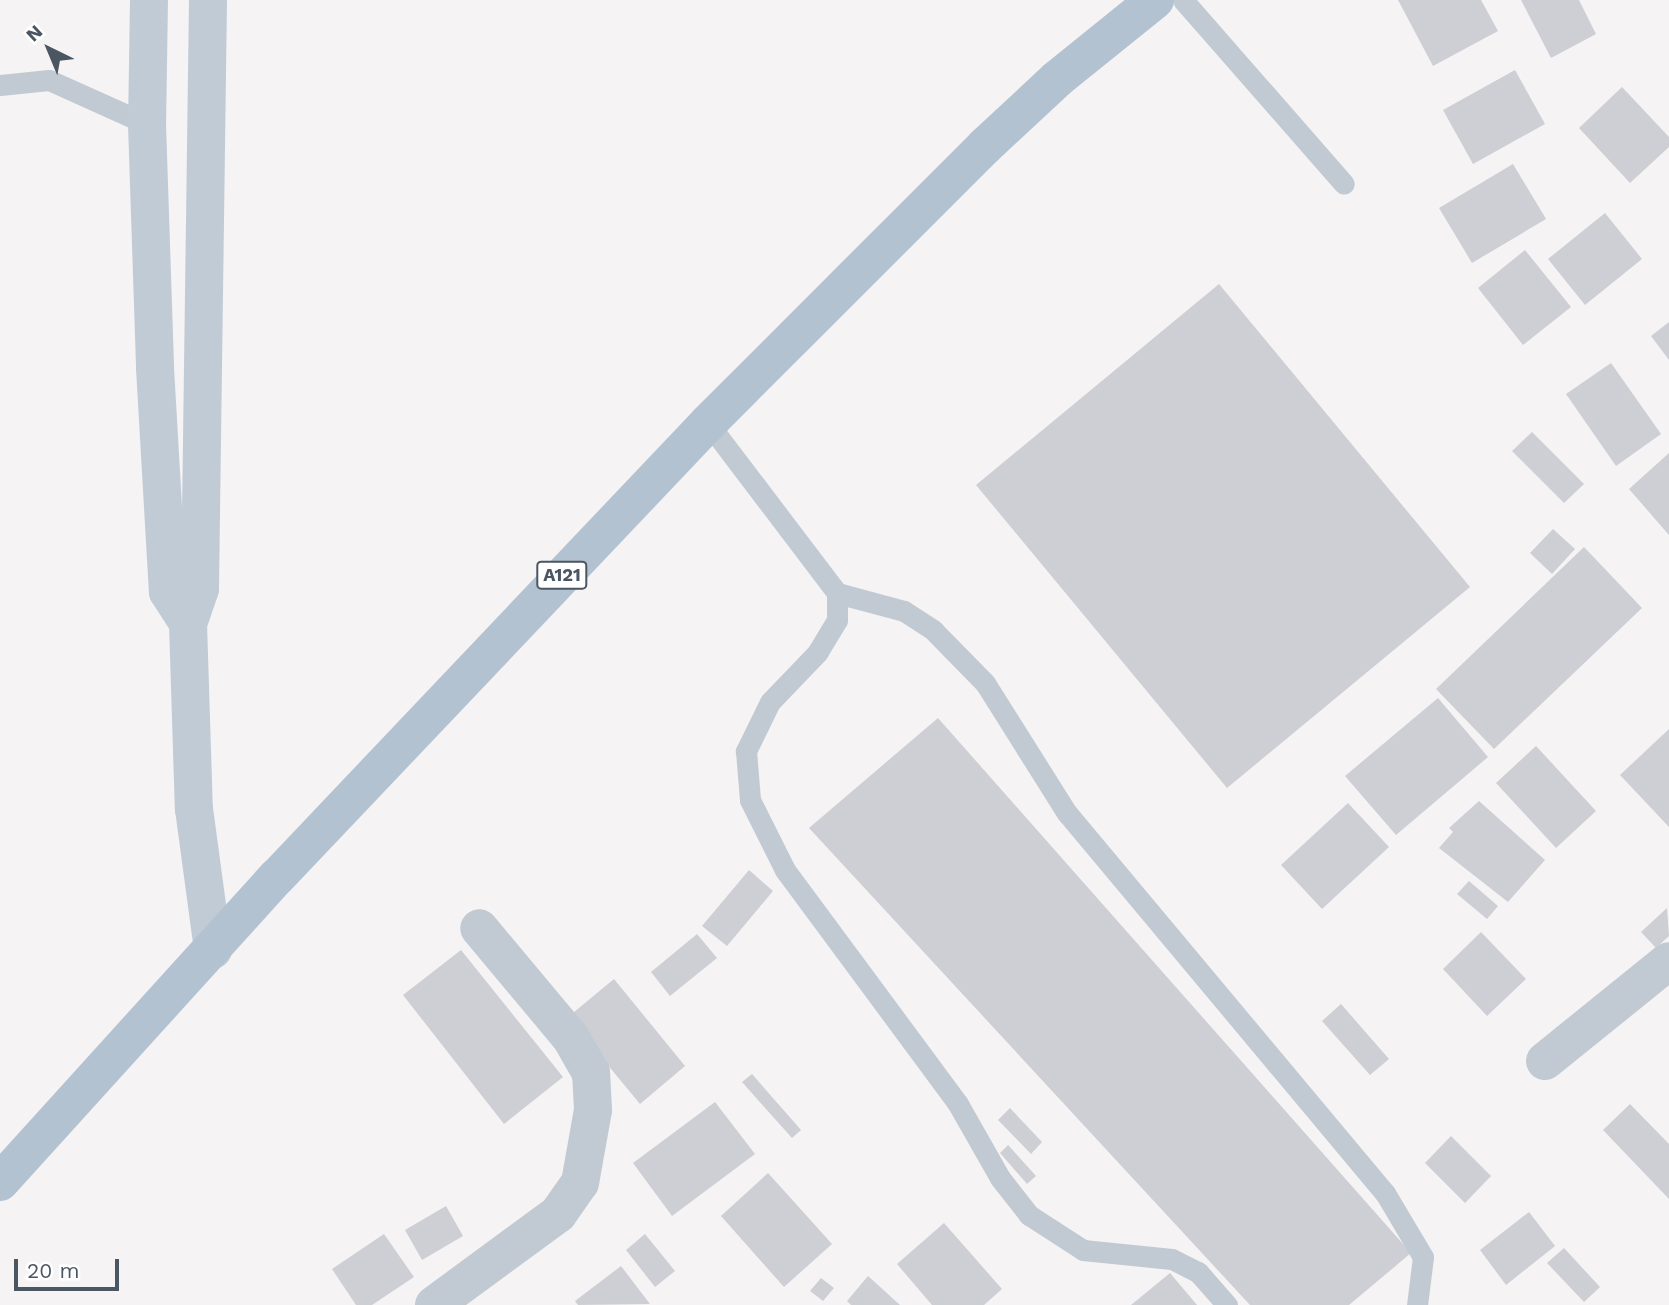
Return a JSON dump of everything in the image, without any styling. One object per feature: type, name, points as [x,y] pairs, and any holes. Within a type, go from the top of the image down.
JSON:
[{"type":"main road","points":[[149,0],[147,124],[168,592],[188,623]]},
{"type":"main road","points":[[208,0],[200,589],[188,623],[194,809],[213,950]]},
{"type":"main road","name":"A121","points":[[0,1182],[451,691],[708,424],[985,146],[1078,61],[1155,0]]},
{"type":"street","points":[[434,1305],[558,1213],[580,1183],[593,1110],[591,1073],[571,1038],[479,928]]},
{"type":"street","points":[[1545,1061],[1669,961]]},
{"type":"lane","points":[[1184,0],[1345,184]]},
{"type":"lane","points":[[0,85],[48,80],[147,124]]},
{"type":"lane","points":[[708,424],[837,593],[837,620],[825,641],[770,702],[746,751],[750,800],[785,870],[958,1104],[1000,1178],[1028,1215],[1083,1250],[1172,1259],[1198,1272],[1227,1305]]},
{"type":"lane","points":[[837,593],[904,611],[933,630],[985,683],[1067,813],[1385,1193],[1423,1257],[1417,1305]]},
{"type":"building","points":[[1398,0],[1481,0],[1498,31],[1433,66]]},
{"type":"building","points":[[1521,0],[1579,0],[1596,34],[1551,58]]},
{"type":"building","points":[[1515,70],[1545,124],[1473,164],[1443,110]]},
{"type":"building","points":[[1622,87],[1669,137],[1669,147],[1630,183],[1579,128]]},
{"type":"building","points":[[1513,164],[1546,219],[1472,263],[1439,208]]},
{"type":"building","points":[[1605,213],[1642,259],[1585,305],[1548,259]]},
{"type":"building","points":[[1525,250],[1571,307],[1523,345],[1478,288]]},
{"type":"building","points":[[1219,284],[1470,587],[1227,788],[976,485]]},
{"type":"building","points":[[1669,322],[1669,360],[1651,336]]},
{"type":"building","points":[[1611,363],[1661,434],[1616,466],[1566,394]]},
{"type":"building","points":[[1532,432],[1584,484],[1564,503],[1512,451]]},
{"type":"building","points":[[1669,453],[1669,535],[1629,489]]},
{"type":"building","points":[[1553,529],[1575,549],[1552,574],[1530,553]]},
{"type":"building","points":[[1584,547],[1642,608],[1494,749],[1436,689]]},
{"type":"building","points":[[1438,698],[1488,757],[1396,835],[1345,776]]},
{"type":"building","points":[[938,718],[1411,1253],[1349,1305],[1250,1305],[809,828]]},
{"type":"building","points":[[1669,729],[1669,827],[1620,775]]},
{"type":"building","points":[[1536,746],[1596,811],[1556,848],[1496,783]]},
{"type":"building","points":[[1479,801],[1545,860],[1508,902],[1439,848],[1453,832],[1449,828]]},
{"type":"building","points":[[1348,803],[1389,847],[1322,909],[1281,865]]},
{"type":"building","points":[[749,870],[773,891],[727,946],[702,926]]},
{"type":"building","points":[[1469,881],[1498,906],[1487,919],[1457,894]]},
{"type":"building","points":[[1667,908],[1669,936],[1656,948],[1641,932]]},
{"type":"building","points":[[1481,932],[1526,979],[1487,1016],[1443,969]]},
{"type":"building","points":[[697,934],[717,958],[670,996],[651,972]]},
{"type":"building","points":[[461,950],[563,1077],[504,1124],[403,995]]},
{"type":"building","points":[[614,979],[685,1066],[640,1104],[568,1017]]},
{"type":"building","points":[[1341,1004],[1389,1059],[1370,1075],[1322,1021]]},
{"type":"building","points":[[752,1074],[801,1130],[792,1138],[742,1082]]},
{"type":"building","points":[[715,1102],[755,1154],[672,1216],[633,1163]]},
{"type":"building","points":[[1630,1104],[1669,1144],[1669,1199],[1603,1130]]},
{"type":"building","points":[[1010,1108],[1042,1142],[1031,1154],[998,1120]]},
{"type":"building","points":[[1451,1136],[1491,1176],[1465,1203],[1425,1163]]},
{"type":"building","points":[[1008,1145],[1036,1176],[1027,1184],[1000,1153]]},
{"type":"building","points":[[768,1173],[832,1244],[784,1287],[721,1216]]},
{"type":"building","points":[[446,1206],[463,1236],[422,1260],[405,1230]]},
{"type":"building","points":[[1529,1212],[1555,1246],[1506,1285],[1480,1250]]},
{"type":"building","points":[[944,1223],[1002,1289],[984,1305],[932,1305],[897,1264]]},
{"type":"building","points":[[384,1234],[414,1277],[372,1305],[356,1305],[332,1269]]},
{"type":"building","points":[[645,1234],[675,1271],[655,1287],[626,1250]]},
{"type":"building","points":[[1564,1248],[1600,1287],[1584,1302],[1547,1263]]},
{"type":"building","points":[[621,1266],[650,1304],[578,1305],[575,1301]]},
{"type":"building","points":[[1170,1273],[1197,1305],[1131,1305]]},
{"type":"building","points":[[868,1276],[900,1305],[851,1305],[847,1301]]},
{"type":"building","points":[[821,1278],[834,1288],[823,1301],[810,1291]]}]
